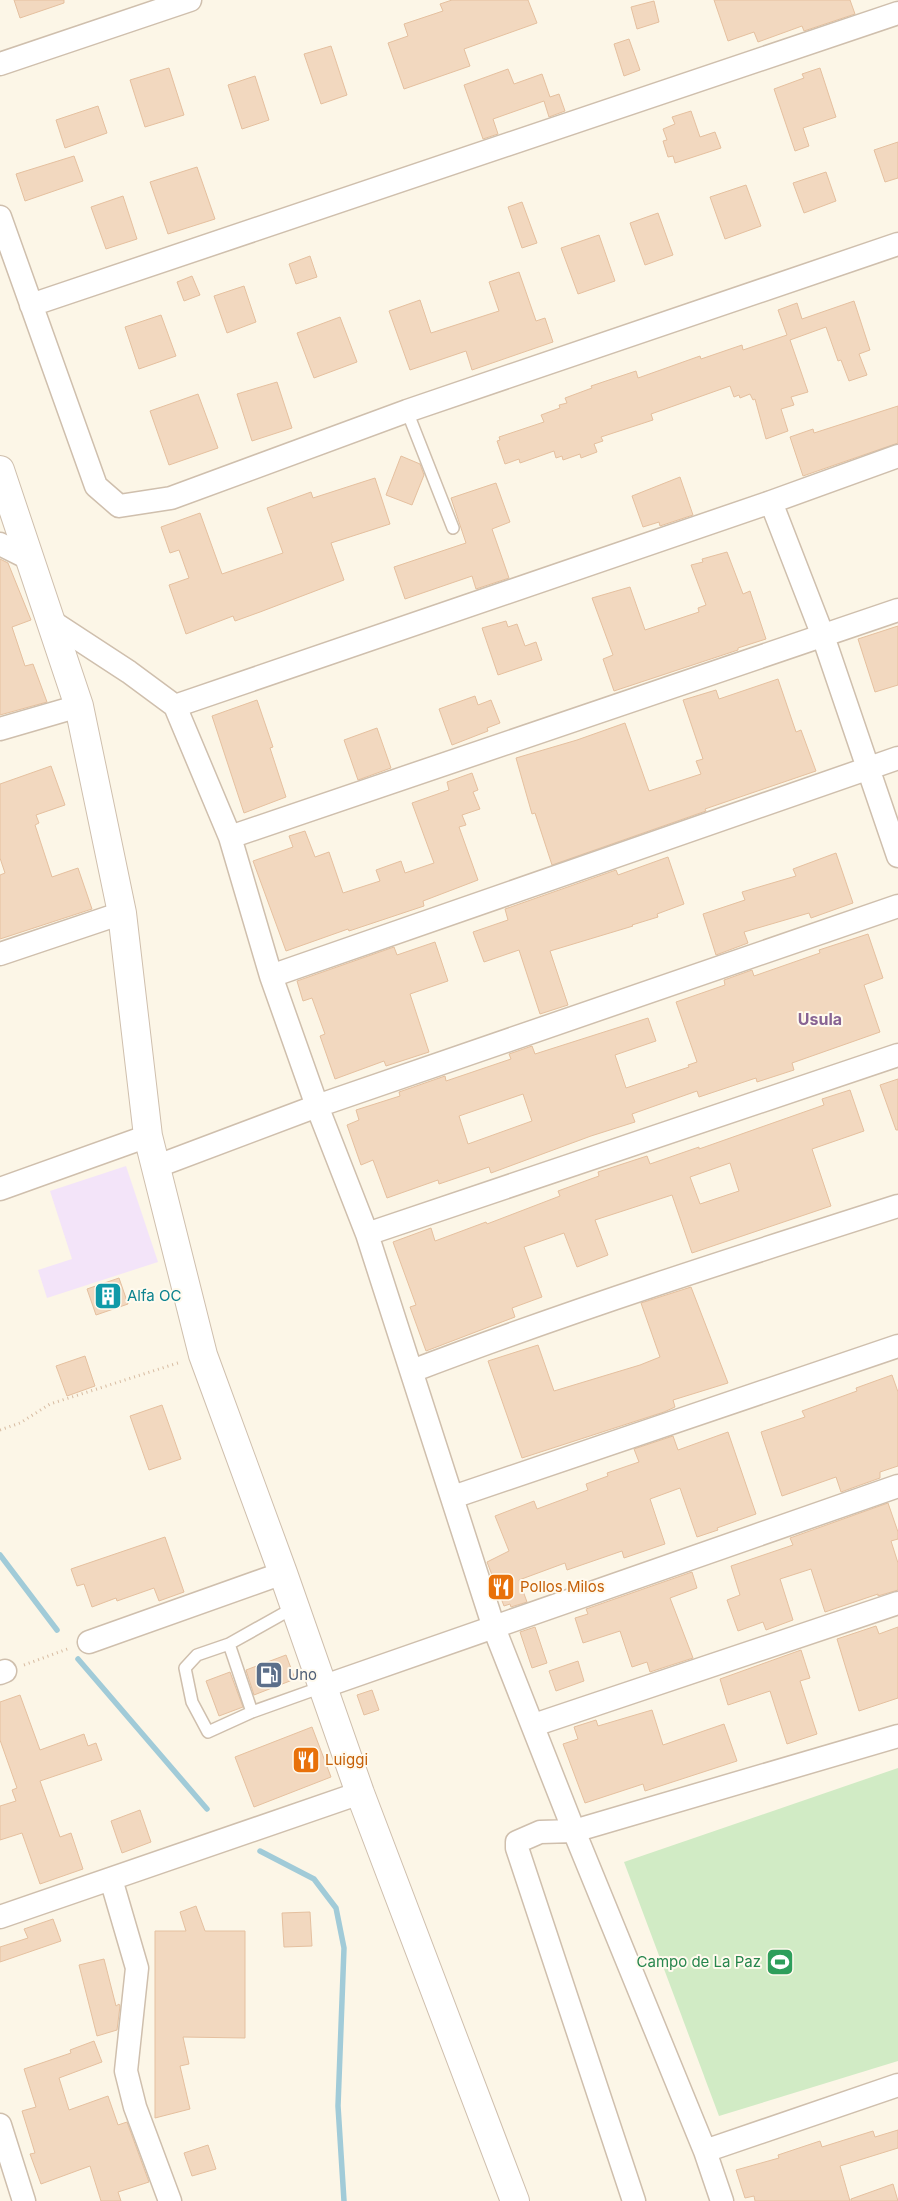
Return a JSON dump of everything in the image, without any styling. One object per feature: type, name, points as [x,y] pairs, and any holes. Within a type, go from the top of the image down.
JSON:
[{"type":"street","points":[[0,64],[190,0]]},
{"type":"street","points":[[31,305],[898,13]]},
{"type":"street","points":[[0,218],[96,486],[119,506],[171,498],[407,411],[898,244]]},
{"type":"street","points":[[175,706],[771,502],[898,456]]},
{"type":"street","points":[[0,470],[79,706],[122,913],[148,1136],[203,1355],[284,1574],[360,1793],[515,2201]]},
{"type":"street","points":[[771,502],[823,636],[898,856]]},
{"type":"street","points":[[0,544],[30,559]]},
{"type":"street","points":[[230,837],[898,610]]},
{"type":"street","points":[[51,622],[129,672],[175,706],[230,837],[271,976],[317,1106],[367,1234],[494,1628],[534,1725],[574,1831],[705,2151],[722,2201]]},
{"type":"street","points":[[0,728],[79,706]]},
{"type":"street","points":[[271,976],[898,758]]},
{"type":"street","points":[[155,1167],[317,1106],[898,906]]},
{"type":"street","points":[[0,954],[122,913]]},
{"type":"street","points":[[367,1234],[898,1055]]},
{"type":"street","points":[[0,1189],[148,1136]]},
{"type":"street","points":[[412,1371],[508,1334],[645,1286],[898,1206]]},
{"type":"street","points":[[453,1497],[898,1346]]},
{"type":"street","points":[[322,1688],[898,1486]]},
{"type":"street","points":[[89,1642],[284,1574]]},
{"type":"street","points":[[534,1725],[898,1603]]},
{"type":"street","points":[[634,2201],[517,1848],[517,1842],[522,1838],[540,1832],[574,1831],[898,1736]]},
{"type":"street","points":[[0,1917],[360,1793]]},
{"type":"street","points":[[111,1878],[137,1968],[126,2071],[135,2107],[170,2201]]},
{"type":"street","points":[[705,2151],[898,2085]]},
{"type":"street","points":[[0,2126],[24,2201]]},
{"type":"lane","points":[[407,411],[453,528]]},
{"type":"lane","points":[[295,1607],[229,1644],[197,1655],[185,1668],[192,1702],[208,1732],[252,1712],[322,1688]]},
{"type":"lane","points":[[229,1644],[252,1712]]},
{"type":"path","points":[[0,1430],[20,1423],[50,1404],[203,1355]]},
{"type":"path","points":[[3,1672],[89,1642]]},
{"type":"shaded area","points":[[126,1166],[158,1262],[47,1298],[38,1270],[72,1259],[50,1191]]},
{"type":"green space","name":"Campo de La Paz","points":[[898,1768],[898,2061],[719,2116],[624,1862]]},
{"type":"building","points":[[14,0],[64,0],[64,3],[20,18]]},
{"type":"building","points":[[452,0],[528,0],[537,23],[464,49],[470,66],[404,89],[388,43],[408,36],[404,24],[443,11],[440,4]]},
{"type":"building","points":[[714,0],[850,0],[855,14],[804,31],[802,26],[758,42],[754,32],[728,41]]},
{"type":"building","points":[[654,1],[659,22],[637,29],[631,7]]},
{"type":"building","points":[[629,39],[640,70],[624,76],[614,44]]},
{"type":"building","points":[[331,46],[347,95],[321,104],[304,54]]},
{"type":"building","points":[[169,68],[184,115],[145,127],[130,80]]},
{"type":"building","points":[[820,68],[836,117],[803,128],[809,146],[795,151],[774,89],[804,78],[802,74]]},
{"type":"building","points":[[508,69],[514,84],[542,74],[550,97],[559,94],[565,111],[549,117],[544,101],[493,119],[498,134],[483,139],[464,85]]},
{"type":"building","points":[[255,76],[269,120],[242,129],[228,85]]},
{"type":"building","points":[[98,106],[107,133],[65,148],[56,120]]},
{"type":"building","points":[[691,111],[700,137],[715,132],[721,148],[675,163],[673,156],[668,157],[663,141],[667,140],[663,129],[675,124],[672,117]]},
{"type":"building","points":[[898,142],[898,178],[885,182],[874,150]]},
{"type":"building","points":[[74,156],[83,181],[25,201],[16,174]]},
{"type":"building","points":[[197,167],[215,219],[168,234],[150,182]]},
{"type":"building","points":[[826,172],[836,201],[804,213],[793,183]]},
{"type":"building","points":[[746,185],[761,226],[725,239],[710,197]]},
{"type":"building","points":[[123,196],[137,239],[106,249],[91,207]]},
{"type":"building","points":[[522,202],[537,243],[522,248],[508,207]]},
{"type":"building","points":[[658,213],[673,255],[645,265],[630,223]]},
{"type":"building","points":[[599,235],[615,281],[578,294],[561,248]]},
{"type":"building","points":[[310,256],[317,277],[296,284],[289,264]]},
{"type":"building","points":[[519,272],[536,321],[545,318],[553,342],[472,370],[466,351],[410,370],[389,311],[420,300],[431,333],[499,311],[489,282]]},
{"type":"building","points":[[192,276],[200,295],[184,301],[177,282]]},
{"type":"building","points":[[244,286],[256,322],[227,333],[214,296]]},
{"type":"building","points":[[854,301],[870,350],[859,354],[867,375],[849,381],[841,360],[838,361],[826,327],[790,340],[808,392],[791,397],[794,405],[781,409],[788,431],[766,439],[755,399],[753,400],[750,394],[740,398],[739,395],[734,397],[730,386],[651,414],[653,420],[601,437],[603,441],[594,444],[597,452],[581,458],[580,454],[563,460],[562,456],[556,458],[554,451],[520,463],[519,459],[505,464],[497,441],[500,440],[499,437],[544,422],[541,415],[560,408],[559,405],[567,403],[565,398],[592,388],[591,386],[636,371],[638,378],[700,356],[701,359],[742,345],[743,350],[787,335],[778,310],[797,303],[802,319]]},
{"type":"building","points":[[161,315],[176,356],[139,369],[125,327]]},
{"type":"building","points":[[340,317],[357,362],[314,378],[297,333]]},
{"type":"building","points":[[277,382],[292,428],[252,441],[237,394]]},
{"type":"building","points":[[198,394],[218,448],[169,465],[150,411]]},
{"type":"building","points":[[898,406],[898,443],[803,476],[790,437],[813,429],[814,433]]},
{"type":"building","points":[[401,456],[420,464],[424,475],[412,505],[386,495]]},
{"type":"building","points":[[680,477],[693,515],[660,526],[659,522],[643,527],[632,496]]},
{"type":"building","points":[[375,478],[390,524],[331,543],[344,580],[235,621],[233,616],[186,634],[169,585],[189,578],[179,550],[170,553],[161,527],[200,513],[222,574],[283,553],[267,508],[311,492],[313,498]]},
{"type":"building","points":[[496,483],[510,522],[492,529],[509,578],[476,589],[472,576],[405,599],[394,567],[466,543],[451,498]]},
{"type":"building","points":[[727,552],[743,594],[750,591],[766,639],[614,691],[603,659],[613,655],[592,598],[630,587],[645,630],[699,612],[698,608],[706,605],[691,565],[703,562],[702,559]]},
{"type":"building","points":[[0,559],[8,563],[31,620],[12,627],[25,666],[33,664],[47,702],[0,715]]},
{"type":"building","points":[[506,621],[508,627],[517,624],[525,646],[536,642],[542,660],[498,675],[482,628]]},
{"type":"building","points":[[898,626],[898,685],[875,692],[858,639]]},
{"type":"building","points":[[778,679],[796,732],[801,730],[816,771],[552,865],[535,813],[532,814],[516,758],[577,740],[625,723],[649,791],[701,774],[696,761],[703,759],[683,700],[716,690],[719,699]]},
{"type":"building","points":[[475,696],[478,705],[491,700],[500,723],[487,728],[488,731],[452,745],[439,709]]},
{"type":"building","points":[[257,700],[273,747],[270,748],[286,797],[244,813],[212,716]]},
{"type":"building","points":[[377,728],[391,768],[358,780],[344,740]]},
{"type":"building","points":[[51,766],[65,805],[36,815],[39,823],[35,825],[52,877],[78,868],[92,909],[0,939],[0,875],[5,873],[0,858],[0,784]]},
{"type":"building","points":[[472,773],[478,790],[473,792],[480,809],[462,815],[466,825],[459,827],[478,880],[423,901],[424,906],[349,931],[348,929],[286,951],[253,861],[293,847],[289,836],[305,831],[315,857],[329,852],[343,893],[380,881],[376,870],[401,861],[405,873],[434,863],[412,803],[449,790],[447,782]]},
{"type":"building","points":[[836,853],[853,903],[811,918],[809,913],[744,932],[748,943],[716,955],[703,914],[745,900],[742,892],[796,876],[793,869]]},
{"type":"building","points":[[668,857],[684,904],[657,914],[658,917],[633,926],[550,951],[568,1005],[540,1014],[519,950],[484,962],[473,932],[508,920],[505,909],[616,870],[618,875]]},
{"type":"building","points":[[868,934],[883,978],[864,985],[880,1032],[792,1063],[794,1070],[757,1082],[756,1078],[699,1097],[697,1091],[632,1114],[635,1122],[491,1173],[489,1167],[439,1184],[438,1180],[387,1198],[373,1160],[361,1165],[347,1125],[359,1120],[356,1110],[400,1096],[399,1092],[445,1076],[446,1081],[511,1059],[509,1054],[532,1046],[535,1054],[648,1018],[656,1041],[615,1055],[626,1088],[689,1067],[688,1065],[697,1062],[676,1002],[725,985],[724,980],[752,970],[754,976],[820,953],[819,950]],"holes":[[[523,1094],[532,1121],[468,1144],[459,1116]]]},
{"type":"building","points":[[435,942],[448,981],[410,994],[429,1052],[386,1066],[384,1061],[335,1079],[320,1036],[325,1034],[312,998],[303,1001],[297,981],[394,947],[397,955]]},
{"type":"building","points":[[898,1079],[898,1130],[896,1130],[880,1085]]},
{"type":"building","points":[[850,1090],[864,1131],[812,1149],[831,1206],[692,1253],[672,1195],[595,1220],[608,1255],[577,1267],[564,1233],[524,1247],[542,1297],[512,1308],[515,1317],[426,1351],[410,1307],[416,1305],[393,1242],[431,1228],[435,1241],[486,1222],[487,1224],[560,1196],[558,1191],[599,1176],[598,1172],[647,1156],[650,1164],[699,1147],[699,1149],[824,1105],[822,1099]],"holes":[[[730,1163],[739,1191],[700,1204],[690,1177]]]},
{"type":"building","name":"Alfa OC","points":[[119,1278],[128,1304],[96,1315],[87,1289]]},
{"type":"building","points":[[691,1287],[728,1383],[673,1400],[675,1407],[664,1412],[522,1458],[488,1361],[538,1345],[554,1391],[640,1365],[660,1357],[641,1303]]},
{"type":"building","points":[[85,1356],[95,1386],[67,1396],[56,1366]]},
{"type":"building","points":[[892,1375],[898,1392],[898,1466],[880,1472],[880,1478],[841,1492],[836,1477],[782,1496],[761,1432],[805,1417],[802,1411],[857,1391],[856,1388]]},
{"type":"building","points":[[162,1405],[181,1459],[149,1470],[130,1416]]},
{"type":"building","points":[[728,1432],[756,1514],[697,1537],[680,1488],[650,1499],[665,1544],[624,1558],[622,1551],[567,1570],[565,1563],[519,1580],[527,1602],[511,1607],[510,1604],[504,1606],[487,1562],[509,1551],[495,1516],[534,1501],[537,1509],[588,1490],[586,1484],[608,1476],[607,1473],[639,1462],[634,1449],[673,1436],[678,1450]]},
{"type":"building","points":[[888,1503],[898,1532],[898,1539],[891,1541],[898,1563],[898,1590],[878,1596],[878,1594],[825,1612],[811,1569],[780,1579],[793,1620],[766,1630],[763,1622],[738,1631],[727,1600],[740,1595],[731,1566],[793,1545],[790,1538]]},
{"type":"building","points":[[165,1537],[184,1592],[159,1601],[154,1588],[117,1601],[116,1598],[92,1607],[84,1584],[77,1586],[71,1569]]},
{"type":"building","points":[[692,1572],[697,1588],[670,1598],[693,1658],[650,1672],[647,1662],[632,1667],[620,1631],[583,1643],[575,1618],[588,1614],[586,1609]]},
{"type":"building","points":[[876,1626],[879,1634],[898,1627],[898,1698],[859,1711],[837,1639]]},
{"type":"building","points":[[535,1627],[547,1663],[532,1668],[520,1632]]},
{"type":"building","points":[[801,1650],[810,1678],[800,1681],[817,1734],[787,1744],[770,1691],[728,1705],[720,1679]]},
{"type":"building","name":"Uno","points":[[286,1655],[295,1679],[254,1695],[246,1670]]},
{"type":"building","points":[[578,1661],[584,1681],[556,1691],[549,1671]]},
{"type":"building","points":[[230,1672],[243,1707],[219,1716],[206,1681]]},
{"type":"building","points":[[372,1690],[379,1710],[364,1715],[357,1695]]},
{"type":"building","points":[[20,1695],[40,1750],[84,1734],[88,1746],[96,1743],[102,1760],[40,1781],[60,1837],[71,1833],[83,1869],[40,1884],[22,1833],[0,1840],[0,1806],[16,1801],[12,1790],[17,1788],[0,1740],[0,1702]]},
{"type":"building","points":[[652,1710],[663,1745],[724,1724],[737,1761],[645,1791],[643,1784],[585,1803],[563,1744],[578,1739],[574,1727],[596,1720],[598,1726]]},
{"type":"building","points":[[312,1727],[331,1777],[254,1807],[235,1757]]},
{"type":"building","points":[[140,1810],[151,1842],[122,1853],[111,1821]]},
{"type":"building","points":[[196,1906],[205,1931],[245,1931],[245,2038],[183,2037],[189,2064],[180,2066],[190,2109],[155,2118],[155,1931],[186,1931],[180,1912]]},
{"type":"building","points":[[310,1912],[312,1946],[284,1947],[282,1913]]},
{"type":"building","points":[[53,1919],[61,1941],[0,1962],[0,1947],[28,1938],[24,1929]]},
{"type":"building","points":[[104,1959],[116,2006],[119,2004],[120,2006],[117,2030],[97,2036],[79,1965]]},
{"type":"building","points":[[94,2041],[102,2062],[59,2078],[69,2110],[108,2096],[118,2125],[127,2122],[149,2182],[118,2192],[121,2201],[101,2201],[90,2166],[41,2184],[30,2154],[35,2153],[22,2111],[36,2107],[24,2069],[71,2053],[70,2050]]},
{"type":"building","points":[[898,2130],[898,2148],[840,2166],[850,2201],[755,2201],[754,2196],[745,2198],[736,2170],[779,2158],[778,2155],[820,2141],[822,2147],[873,2131],[875,2137]]},
{"type":"building","points":[[208,2145],[216,2169],[192,2176],[184,2153]]},
{"type":"building","points":[[893,2184],[898,2201],[851,2201],[851,2199]]},
{"type":"waterway","points":[[0,1555],[57,1630]]},
{"type":"waterway","points":[[78,1659],[207,1809]]},
{"type":"waterway","points":[[260,1851],[314,1879],[336,1908],[344,1948],[338,2106],[344,2201]]},
{"type":"place","name":"Alfa OC","points":[[108,1296]]},
{"type":"place","name":"Pollos Milos","points":[[501,1587]]},
{"type":"place","name":"Uno","points":[[269,1675]]},
{"type":"place","name":"Luiggi","points":[[306,1760]]},
{"type":"place","name":"Campo de La Paz","points":[[780,1962]]},
{"type":"district","name":"Usula","points":[[820,1019]]}]
